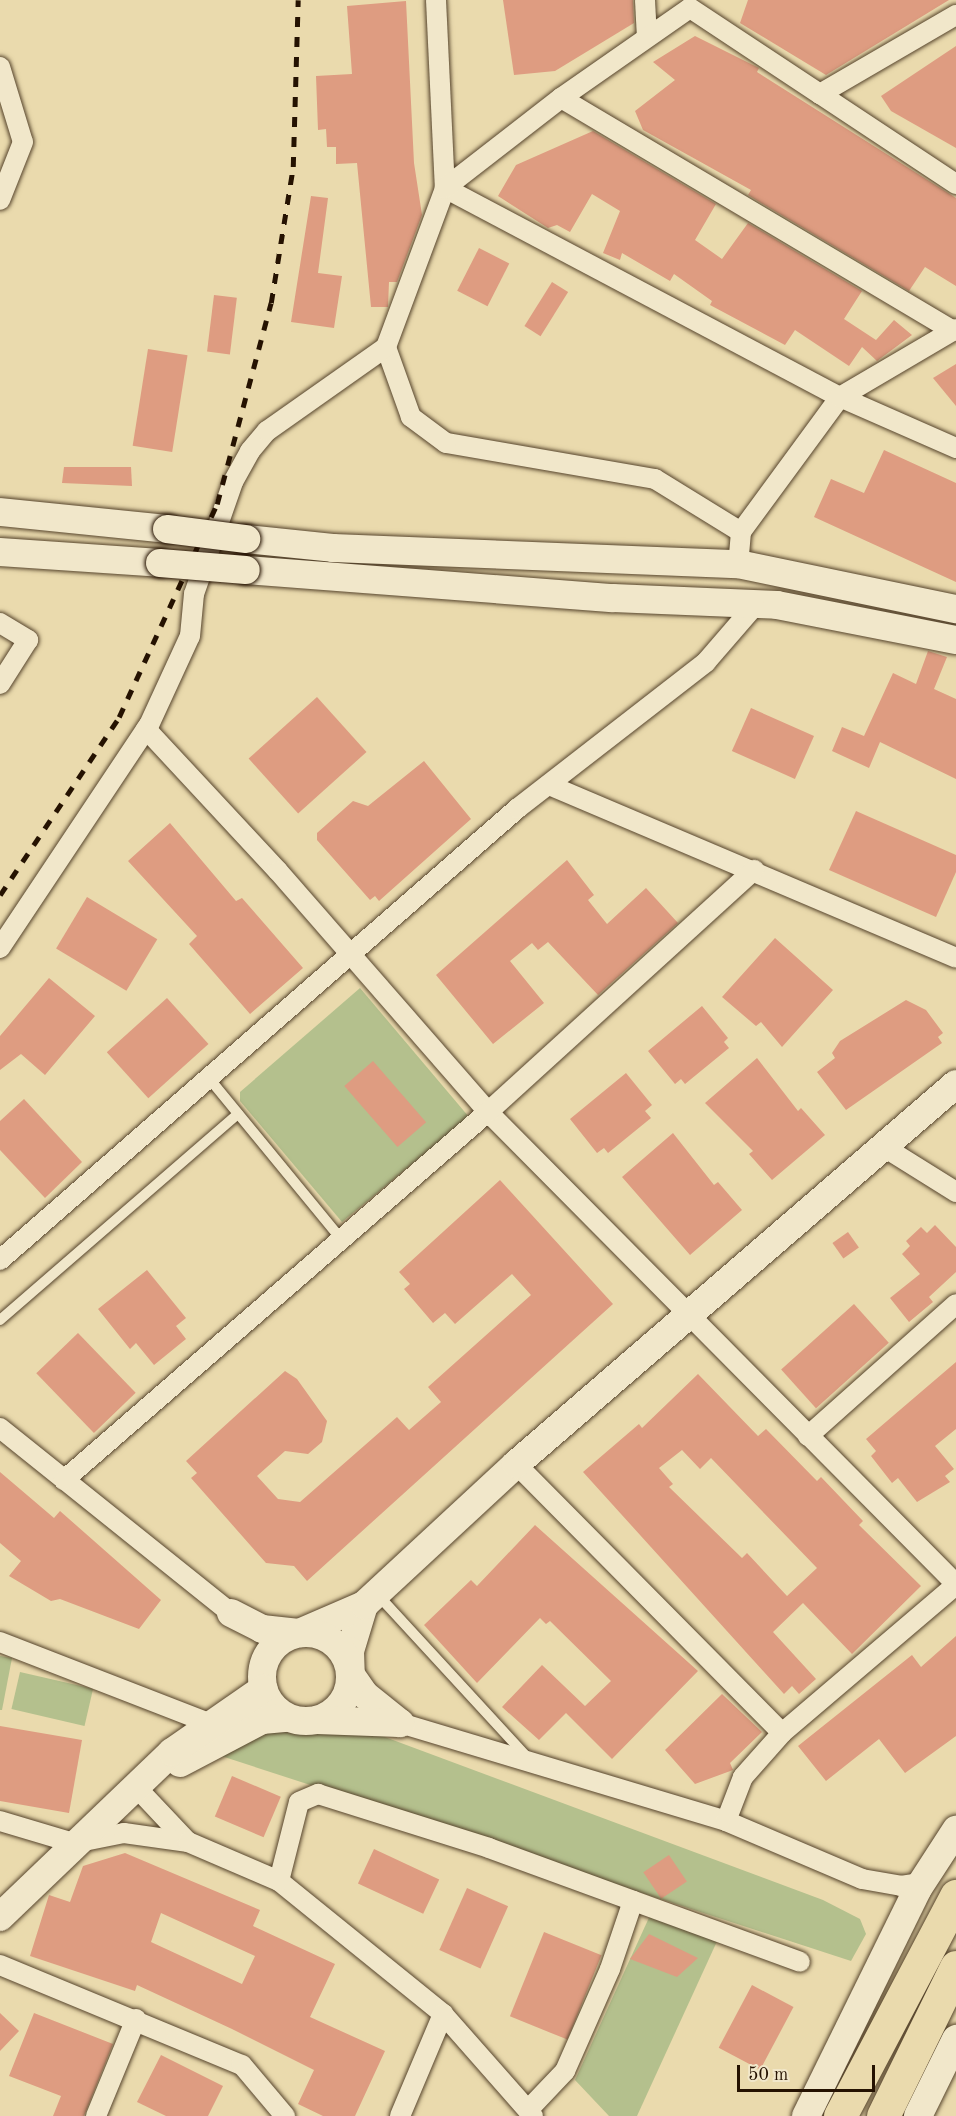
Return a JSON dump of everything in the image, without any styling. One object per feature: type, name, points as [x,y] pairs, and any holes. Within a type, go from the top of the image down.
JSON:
[{"type":"highway","points":[[840,2116],[956,1896]]},
{"type":"highway","points":[[883,2116],[952,1976]]},
{"type":"main road","points":[[0,512],[333,548],[738,564],[956,609]]},
{"type":"main road","points":[[0,552],[756,604],[833,612],[956,640]]},
{"type":"main road","points":[[0,1917],[74,1843],[136,1787],[209,1722],[262,1682],[273,1647],[371,1599],[516,1464],[689,1317],[956,1084]]},
{"type":"main road","points":[[317,1720],[342,1704],[351,1675],[350,1651],[371,1599]]},
{"type":"main road","points":[[231,1613],[262,1629],[315,1633],[340,1648],[351,1675],[365,1695],[400,1723]]},
{"type":"main road","points":[[231,1613],[259,1651],[262,1682],[276,1711],[288,1718]]},
{"type":"main road","points":[[136,1787],[234,1732],[262,1720],[288,1718],[400,1723]]},
{"type":"main road","points":[[806,2116],[921,1883],[956,1830]]},
{"type":"main road","points":[[918,2116],[956,2039]]},
{"type":"street","points":[[0,948],[146,729],[190,636],[194,594],[233,482],[250,451],[267,431],[386,347],[445,188],[436,0]]},
{"type":"street","points":[[645,0],[647,35]]},
{"type":"street","points":[[445,188],[561,98],[647,35],[696,4],[820,94],[956,184]]},
{"type":"street","points":[[820,94],[956,15]]},
{"type":"street","points":[[0,67],[23,142],[0,200]]},
{"type":"street","points":[[561,98],[954,330],[840,397],[741,532],[738,564]]},
{"type":"street","points":[[445,188],[840,397],[956,448]]},
{"type":"street","points":[[386,347],[411,417],[439,440],[655,479],[741,532]]},
{"type":"street","points":[[0,1260],[349,952],[549,785],[706,662],[756,604]]},
{"type":"street","points":[[0,622],[28,640],[0,684]]},
{"type":"street","points":[[146,729],[349,952],[488,1112],[956,1585],[782,1733],[743,1777],[726,1821]]},
{"type":"street","points":[[549,785],[754,870],[956,958]]},
{"type":"street","points":[[64,1480],[488,1112],[754,870]]},
{"type":"street","points":[[884,1147],[956,1192]]},
{"type":"street","points":[[808,1436],[956,1304]]},
{"type":"street","points":[[0,1428],[231,1613]]},
{"type":"street","points":[[516,1464],[782,1733]]},
{"type":"street","points":[[0,1642],[209,1722]]},
{"type":"street","points":[[400,1723],[536,1767],[726,1821],[862,1879],[901,1886],[921,1883]]},
{"type":"street","points":[[136,1787],[188,1842]]},
{"type":"street","points":[[279,1881],[298,1802],[318,1794],[633,1901],[800,1962]]},
{"type":"street","points":[[0,1821],[74,1843],[124,1833],[188,1842],[279,1881],[443,2014],[531,2113],[565,2071],[610,1969],[633,1901]]},
{"type":"street","points":[[0,1965],[136,2019],[242,2065],[285,2116]]},
{"type":"street","points":[[400,2116],[443,2014]]},
{"type":"street","points":[[96,2116],[136,2019]]},
{"type":"lane","points":[[208,1077],[342,1240]]},
{"type":"lane","points":[[0,1320],[238,1114]]},
{"type":"lane","points":[[371,1599],[536,1767]]},
{"type":"green space","points":[[360,988],[469,1117],[342,1222],[240,1101],[240,1092]]},
{"type":"green space","points":[[0,1656],[12,1658],[2,1710],[0,1710]]},
{"type":"green space","points":[[20,1672],[93,1689],[85,1726],[11,1709]]},
{"type":"green space","points":[[358,1727],[823,1900],[860,1919],[866,1934],[851,1961],[215,1754],[262,1733]]},
{"type":"green space","points":[[652,1911],[719,1937],[637,2116],[609,2116],[575,2080]]},
{"type":"building","points":[[503,0],[633,0],[634,23],[555,71],[514,75]]},
{"type":"building","points":[[748,0],[949,0],[826,75],[740,23]]},
{"type":"building","points":[[406,1],[414,163],[422,215],[397,282],[389,282],[388,307],[371,307],[357,163],[336,164],[336,147],[327,147],[326,129],[318,130],[316,76],[352,74],[347,6]]},
{"type":"building","points":[[695,36],[759,68],[757,72],[956,198],[956,286],[925,267],[909,291],[748,195],[751,190],[643,130],[635,111],[675,80],[653,62]]},
{"type":"building","points":[[956,46],[956,148],[891,111],[881,96]]},
{"type":"building","points":[[593,131],[716,204],[695,240],[722,259],[748,223],[862,291],[844,319],[876,340],[894,320],[912,335],[877,361],[862,347],[849,366],[795,330],[785,345],[710,305],[712,301],[674,274],[670,281],[622,253],[620,260],[603,253],[620,211],[592,194],[570,232],[557,225],[548,228],[498,196],[516,165]]},
{"type":"building","points":[[311,196],[328,198],[318,273],[342,276],[334,328],[291,322]]},
{"type":"building","points":[[479,248],[509,263],[488,306],[457,291]]},
{"type":"building","points":[[552,282],[568,292],[541,336],[524,326]]},
{"type":"building","points":[[214,295],[237,298],[230,354],[207,352]]},
{"type":"building","points":[[148,349],[188,355],[172,452],[133,446]]},
{"type":"building","points":[[956,364],[956,406],[933,378]]},
{"type":"building","points":[[884,450],[956,483],[956,582],[814,517],[831,479],[864,493]]},
{"type":"building","points":[[64,467],[131,467],[132,486],[62,483]]},
{"type":"building","points":[[928,651],[947,657],[934,689],[956,699],[956,779],[880,742],[869,768],[832,751],[842,727],[864,736],[893,673],[916,684]]},
{"type":"building","points":[[317,697],[367,752],[298,814],[249,759]]},
{"type":"building","points":[[751,708],[814,736],[795,779],[732,751]]},
{"type":"building","points":[[424,761],[471,819],[379,901],[375,896],[370,900],[317,840],[317,833],[353,801],[368,806]]},
{"type":"building","points":[[856,811],[956,855],[956,872],[936,917],[829,870]]},
{"type":"building","points":[[170,823],[236,901],[242,898],[303,968],[250,1014],[189,944],[197,936],[128,861]]},
{"type":"building","points":[[567,860],[594,895],[588,900],[607,924],[646,888],[678,923],[598,995],[548,942],[538,950],[532,943],[510,961],[544,1003],[493,1044],[436,975]]},
{"type":"building","points":[[87,897],[157,939],[126,991],[56,948]]},
{"type":"building","points":[[775,938],[833,990],[782,1047],[761,1022],[756,1026],[722,997]]},
{"type":"building","points":[[49,978],[95,1016],[45,1075],[21,1054],[0,1070],[0,1036]]},
{"type":"building","points":[[167,998],[208,1044],[148,1098],[107,1052]]},
{"type":"building","points":[[906,1000],[926,1010],[943,1033],[938,1037],[942,1043],[846,1110],[817,1072],[835,1058],[832,1053],[840,1041]]},
{"type":"building","points":[[702,1006],[728,1038],[724,1042],[729,1048],[685,1084],[681,1079],[675,1084],[648,1051]]},
{"type":"building","points":[[757,1058],[798,1111],[801,1108],[825,1135],[772,1180],[749,1154],[753,1151],[705,1103]]},
{"type":"building","points":[[373,1061],[426,1122],[397,1147],[344,1086]]},
{"type":"building","points":[[626,1073],[652,1105],[645,1111],[651,1118],[608,1153],[604,1148],[597,1153],[570,1119]]},
{"type":"building","points":[[24,1099],[82,1162],[45,1198],[0,1150],[0,1121]]},
{"type":"building","points":[[673,1133],[714,1185],[718,1182],[742,1210],[690,1255],[622,1177]]},
{"type":"building","points":[[500,1180],[613,1304],[307,1581],[294,1566],[266,1563],[191,1478],[197,1473],[186,1461],[285,1371],[297,1379],[327,1421],[322,1442],[308,1454],[285,1451],[257,1476],[278,1499],[300,1502],[397,1417],[409,1430],[441,1402],[428,1387],[531,1295],[512,1274],[455,1324],[445,1313],[433,1323],[404,1289],[410,1284],[399,1272]]},
{"type":"building","points":[[935,1225],[956,1247],[956,1272],[929,1297],[933,1302],[909,1322],[890,1298],[920,1274],[902,1254],[910,1246],[906,1241],[921,1227],[927,1233]]},
{"type":"building","points":[[848,1232],[859,1248],[843,1258],[832,1243]]},
{"type":"building","points":[[147,1270],[186,1318],[176,1326],[186,1339],[154,1365],[136,1343],[130,1349],[98,1309]]},
{"type":"building","points":[[854,1304],[889,1343],[816,1408],[781,1370]]},
{"type":"building","points":[[78,1333],[136,1393],[94,1433],[36,1373]]},
{"type":"building","points":[[956,1362],[956,1429],[935,1446],[954,1469],[945,1476],[950,1482],[917,1502],[898,1478],[892,1483],[871,1456],[876,1451],[866,1439]]},
{"type":"building","points":[[698,1374],[758,1436],[766,1429],[817,1481],[821,1477],[863,1521],[859,1525],[921,1586],[852,1654],[803,1603],[773,1632],[816,1679],[799,1694],[792,1686],[784,1694],[583,1472],[639,1424],[642,1428]],"holes":[[[682,1450],[700,1469],[711,1458],[817,1568],[787,1596],[747,1553],[742,1558],[669,1487],[673,1484],[659,1468]]]},
{"type":"building","points":[[0,1472],[54,1518],[60,1511],[161,1600],[139,1629],[60,1599],[51,1601],[9,1576],[21,1561],[0,1543]]},
{"type":"building","points":[[535,1525],[698,1671],[612,1759],[566,1713],[539,1740],[502,1707],[542,1665],[585,1706],[611,1681],[550,1621],[546,1624],[540,1618],[477,1683],[424,1625],[471,1580],[477,1586]]},
{"type":"building","points":[[956,1636],[956,1736],[905,1773],[879,1739],[826,1781],[798,1746],[912,1655],[921,1667]]},
{"type":"building","points":[[722,1694],[762,1732],[730,1763],[733,1770],[695,1784],[665,1750]]},
{"type":"building","points":[[0,1726],[82,1740],[69,1813],[0,1801]]},
{"type":"building","points":[[232,1776],[281,1797],[264,1837],[215,1817]]},
{"type":"building","points":[[374,1849],[439,1879],[423,1914],[358,1883]]},
{"type":"building","points":[[125,1853],[260,1910],[253,1926],[335,1964],[310,2017],[385,2051],[355,2116],[323,2116],[298,2104],[314,2070],[232,2029],[137,1985],[135,1991],[30,1956],[49,1895],[70,1902],[83,1866]],"holes":[[[161,1913],[255,1956],[242,1984],[151,1942]]]},
{"type":"building","points":[[669,1855],[687,1882],[661,1899],[643,1872]]},
{"type":"building","points":[[467,1888],[508,1906],[480,1968],[439,1950]]},
{"type":"building","points":[[544,1932],[601,1955],[567,2040],[510,2016]]},
{"type":"building","points":[[649,1934],[698,1958],[677,1977],[630,1959]]},
{"type":"building","points":[[752,1985],[793,2007],[760,2070],[719,2048]]},
{"type":"building","points":[[0,2013],[19,2031],[0,2051]]},
{"type":"building","points":[[34,2013],[113,2044],[84,2116],[53,2116],[61,2096],[9,2076]]},
{"type":"building","points":[[161,2055],[223,2086],[208,2116],[166,2116],[137,2102]]},
{"type":"railway","points":[[0,895],[119,717],[217,504],[271,303],[293,167],[298,0]]}]
